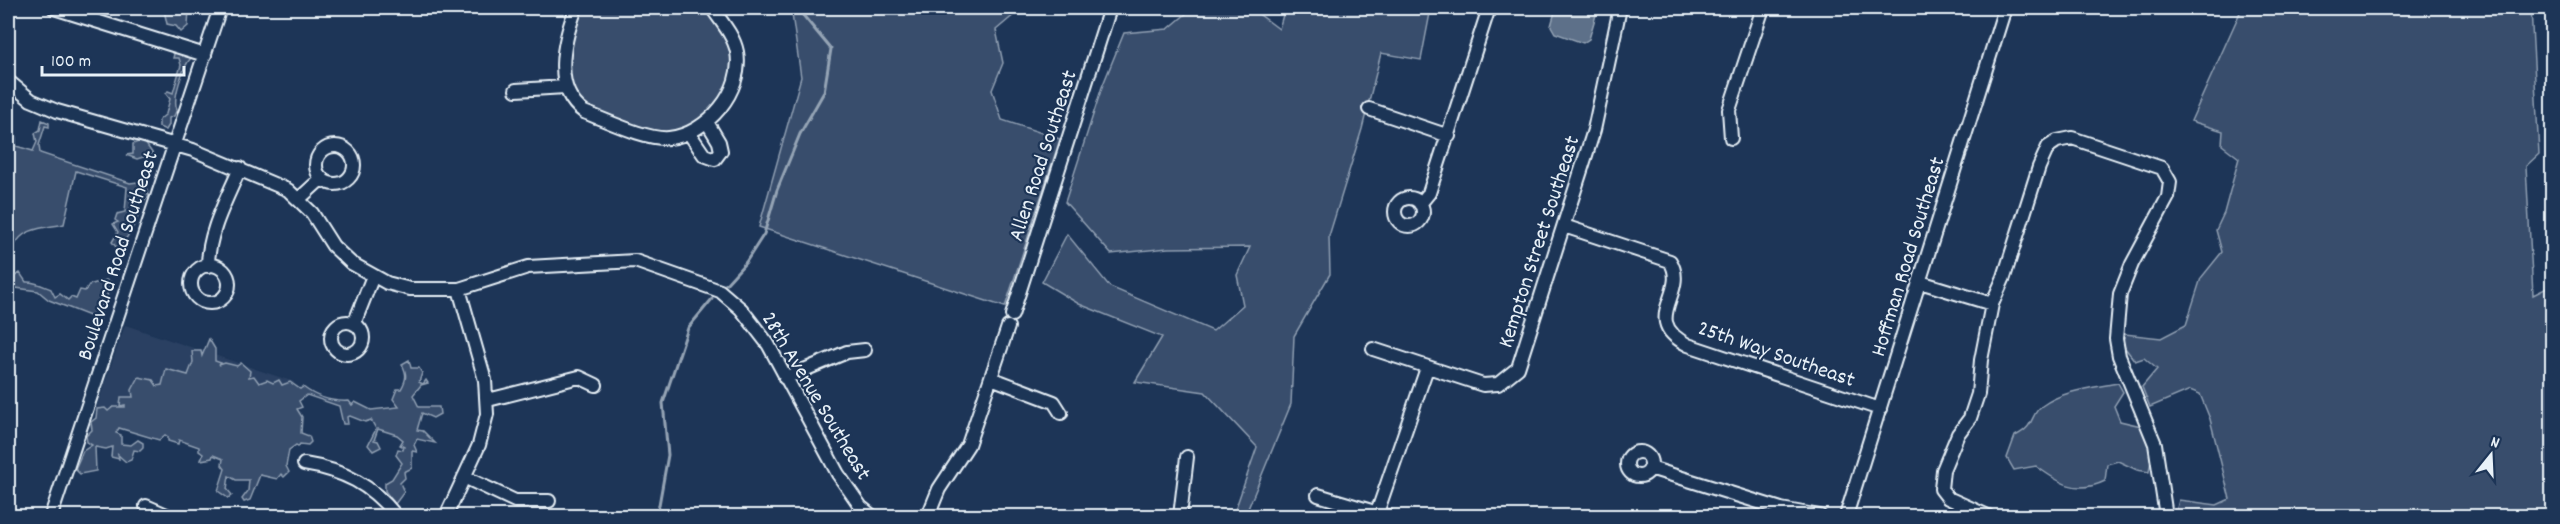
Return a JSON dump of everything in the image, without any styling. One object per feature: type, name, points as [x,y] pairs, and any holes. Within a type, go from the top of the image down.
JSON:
[{"type":"street","points":[[54,8],[205,55]]},
{"type":"street","name":"Boulevard Road Southeast","points":[[51,516],[220,8]]},
{"type":"street","points":[[576,8],[565,53],[565,87],[576,107],[584,112],[657,137],[668,138],[689,133],[707,122],[726,100],[736,71],[738,56],[734,40],[712,8]]},
{"type":"street","name":"Allen Road Southeast","points":[[1012,315],[1110,8]]},
{"type":"street","points":[[1420,204],[1429,193],[1489,8]]},
{"type":"street","name":"Kempton Street Southeast","points":[[1373,349],[1483,385],[1498,384],[1510,377],[1524,356],[1600,109],[1620,8]]},
{"type":"street","points":[[1731,138],[1729,110],[1763,8]]},
{"type":"street","name":"Hoffman Road Southeast","points":[[1846,516],[2005,8]]},
{"type":"street","name":"28th Avenue Southeast","points":[[8,81],[31,100],[57,111],[175,144],[240,168],[288,190],[312,213],[333,246],[351,263],[373,276],[410,289],[459,289],[528,267],[635,261],[701,283],[732,300],[768,344],[838,474],[861,507],[872,516]]},
{"type":"street","points":[[516,90],[565,87]]},
{"type":"street","points":[[1369,109],[1449,136]]},
{"type":"street","points":[[689,133],[704,155],[715,159],[721,151],[720,146],[707,122]]},
{"type":"street","points":[[1988,516],[1948,498],[1941,489],[1943,470],[1958,434],[1970,418],[1978,394],[1981,360],[1992,304],[2004,277],[2038,167],[2048,147],[2057,141],[2072,138],[2162,168],[2170,182],[2168,196],[2132,264],[2121,294],[2116,339],[2118,356],[2155,444],[2166,516]]},
{"type":"street","points":[[208,266],[208,253],[214,232],[240,168]]},
{"type":"street","points":[[299,199],[322,178]]},
{"type":"street","name":"25th Way Southeast","points":[[1564,226],[1670,261],[1676,277],[1665,313],[1665,322],[1675,338],[1688,345],[1880,409]]},
{"type":"street","points":[[354,324],[373,276]]},
{"type":"street","points":[[1920,282],[1992,304]]},
{"type":"street","points":[[446,516],[484,432],[488,400],[459,289]]},
{"type":"street","points":[[928,516],[939,489],[968,445],[1008,327]]},
{"type":"street","points":[[785,378],[847,352],[865,350]]},
{"type":"street","points":[[1318,495],[1383,515],[1427,368]]},
{"type":"street","points":[[488,400],[579,377],[596,385]]},
{"type":"street","points":[[991,378],[1054,402],[1061,413]]},
{"type":"street","points":[[1180,516],[1187,457]]},
{"type":"street","points":[[304,464],[341,472],[358,480],[373,491],[396,516]]},
{"type":"street","points":[[1650,468],[1781,509],[1820,516]]},
{"type":"street","points":[[464,477],[515,501],[549,501]]},
{"type":"street","points":[[146,506],[169,516]]},
{"type":"shaded area","points":[[189,8],[188,26],[181,32],[176,26],[167,24],[164,10]]},
{"type":"shaded area","points":[[576,8],[712,8],[738,56],[719,109],[668,138],[584,112],[563,77]]},
{"type":"shaded area","points":[[787,8],[1022,8],[996,30],[1003,63],[992,90],[1002,120],[1060,139],[1005,307],[759,227],[801,77],[792,14]]},
{"type":"shaded area","points":[[1193,8],[1255,8],[1256,12],[1279,29],[1285,8],[1431,8],[1421,60],[1381,53],[1362,129],[1329,236],[1330,274],[1294,336],[1291,404],[1245,516],[1233,516],[1257,447],[1205,392],[1135,382],[1162,337],[1079,304],[1042,282],[1067,234],[1110,287],[1213,331],[1243,305],[1237,275],[1250,247],[1168,248],[1111,254],[1065,202],[1102,87],[1124,33],[1168,29]]},
{"type":"shaded area","points":[[1556,8],[1598,8],[1589,39],[1583,43],[1555,33],[1551,26]]},
{"type":"shaded area","points":[[2242,8],[2531,8],[2539,154],[2526,166],[2533,295],[2547,288],[2552,252],[2552,516],[2175,516],[2179,500],[2217,505],[2230,499],[2210,419],[2200,394],[2190,390],[2150,407],[2142,387],[2157,369],[2144,358],[2135,361],[2122,344],[2125,334],[2161,338],[2186,325],[2201,278],[2222,252],[2216,230],[2224,213],[2239,158],[2222,145],[2223,131],[2191,121]]},
{"type":"shaded area","points":[[175,50],[180,54],[188,50],[191,58],[179,83],[176,98],[177,109],[174,116],[169,118],[166,130],[159,127],[159,120],[166,114],[170,99],[166,94],[168,91],[173,93],[181,65],[179,58],[173,58]]},
{"type":"shaded area","points":[[42,120],[49,123],[49,127],[45,126],[39,145],[40,153],[130,183],[138,182],[146,174],[150,176],[146,187],[149,197],[140,204],[134,204],[139,214],[131,231],[120,246],[116,247],[112,242],[118,232],[113,224],[118,222],[115,220],[117,214],[125,212],[127,187],[76,171],[64,224],[29,232],[18,240],[13,249],[9,266],[15,276],[20,273],[26,282],[51,289],[55,297],[60,294],[68,300],[71,297],[76,299],[80,290],[85,291],[89,285],[106,280],[111,282],[113,290],[107,293],[108,299],[103,300],[100,320],[49,300],[38,291],[16,288],[8,282],[9,139],[14,136],[16,146],[33,151],[37,142],[35,133],[40,130]]},
{"type":"shaded area","points":[[143,140],[153,154],[137,159],[126,155],[133,154],[133,144]]},
{"type":"shaded area","points":[[125,325],[294,382],[266,467],[96,409]]},
{"type":"shaded area","points":[[209,339],[215,349],[215,361],[221,363],[219,365],[225,363],[237,366],[241,363],[250,371],[249,377],[254,376],[259,383],[267,380],[273,383],[279,380],[282,385],[290,382],[300,389],[303,387],[324,398],[349,401],[352,405],[355,402],[371,410],[399,407],[393,399],[405,379],[402,364],[409,360],[411,368],[419,368],[422,373],[419,382],[423,384],[426,380],[428,383],[421,385],[413,395],[419,407],[439,407],[440,414],[433,418],[422,413],[417,430],[423,431],[435,443],[417,439],[414,445],[417,452],[412,451],[412,468],[404,472],[405,478],[400,483],[404,492],[395,504],[385,491],[385,483],[392,479],[402,463],[396,455],[398,449],[403,450],[404,447],[400,445],[403,440],[397,435],[378,429],[374,440],[378,441],[381,447],[373,451],[368,445],[376,429],[371,420],[365,422],[350,416],[347,417],[348,424],[343,424],[339,406],[307,395],[299,401],[302,407],[297,409],[302,417],[301,433],[309,436],[311,442],[308,445],[300,444],[298,447],[296,445],[289,450],[286,466],[289,472],[284,477],[281,474],[277,479],[260,475],[250,500],[244,502],[242,499],[248,491],[249,480],[236,480],[229,476],[227,489],[232,495],[228,498],[218,491],[225,469],[222,465],[223,459],[213,455],[212,458],[201,460],[203,454],[199,451],[199,447],[179,440],[178,444],[168,441],[165,435],[159,440],[119,428],[116,433],[121,435],[121,444],[131,445],[138,440],[143,443],[143,448],[140,451],[134,450],[131,460],[126,462],[118,455],[119,459],[111,457],[112,447],[106,449],[95,447],[96,471],[80,474],[75,469],[83,451],[92,445],[87,442],[86,436],[92,430],[91,422],[96,418],[97,409],[105,408],[108,411],[113,407],[125,407],[125,405],[120,406],[121,397],[133,397],[132,390],[139,377],[153,380],[157,386],[162,385],[166,369],[188,375],[193,362],[192,351],[201,351],[202,356]]},
{"type":"shaded area","points":[[2118,383],[2123,392],[2114,406],[2120,421],[2141,426],[2153,450],[2149,472],[2137,470],[2118,461],[2107,464],[2105,481],[2086,487],[2077,487],[2061,482],[2036,466],[2014,470],[2007,458],[2015,436],[2027,428],[2038,409],[2069,393]]},
{"type":"waterway","points":[[726,284],[746,262],[764,234],[777,190],[800,134],[824,92],[831,49],[797,8]]},
{"type":"waterway","points":[[657,516],[668,455],[663,403],[688,328],[712,299]]}]
